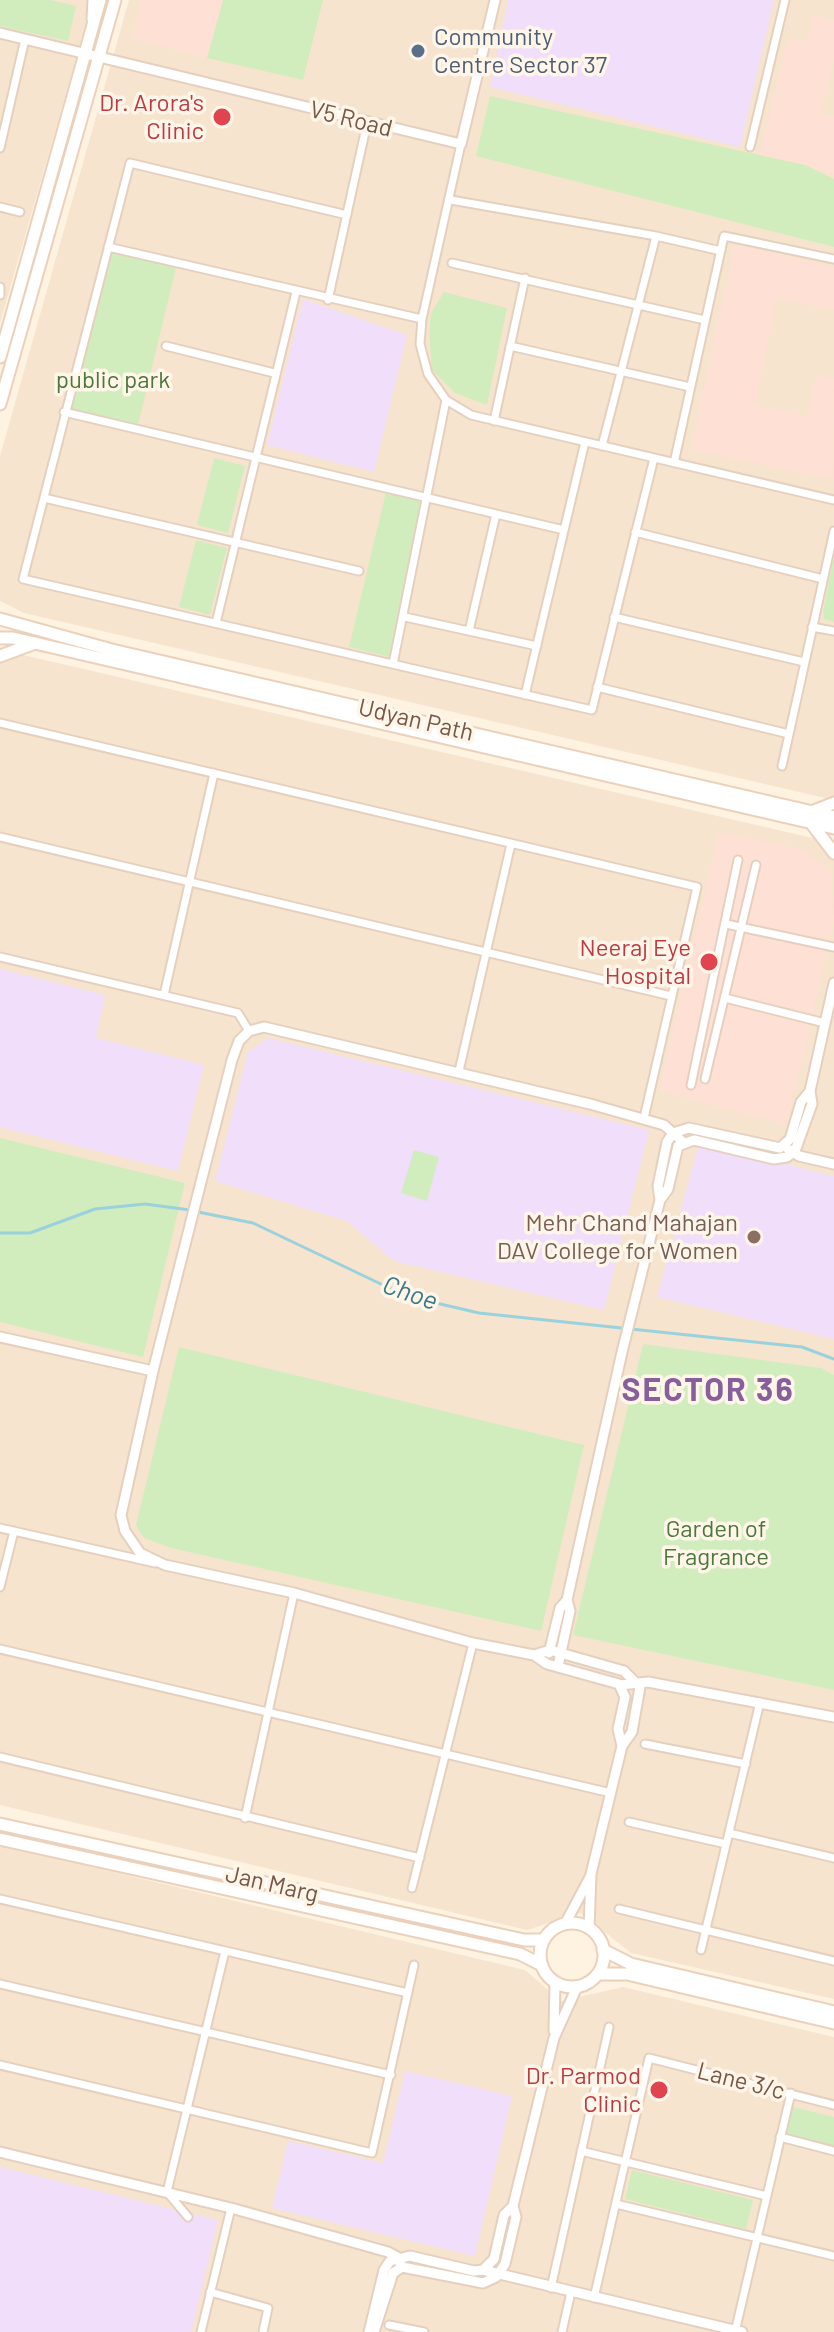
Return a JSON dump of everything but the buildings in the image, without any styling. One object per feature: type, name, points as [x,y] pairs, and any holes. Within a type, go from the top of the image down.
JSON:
[{"type":"main road","points":[[0,357],[100,0]]},
{"type":"main road","points":[[0,404],[115,0]]},
{"type":"main road","name":"Udyan Path","points":[[0,619],[112,650],[811,817],[834,828]]},
{"type":"main road","name":"Udyan Path","points":[[0,638],[35,643],[811,817],[834,817]]},
{"type":"main road","points":[[0,656],[35,643]]},
{"type":"main road","points":[[834,803],[811,817],[834,853]]},
{"type":"main road","name":"Jan Marg","points":[[0,1824],[524,1940],[544,1940]]},
{"type":"main road","name":"Jan Marg","points":[[0,1839],[520,1954],[542,1965]]},
{"type":"main road","points":[[834,2012],[631,1964],[603,1950],[589,1929],[565,1924],[554,1929],[540,1949],[542,1965],[555,1983],[577,1987],[598,1974],[627,1974],[834,2023]]},
{"type":"main road","points":[[598,1974],[603,1950]]},
{"type":"street","points":[[91,30],[92,0]]},
{"type":"street","points":[[495,0],[422,319],[420,344],[428,374],[446,400],[471,415],[834,500]]},
{"type":"street","points":[[750,147],[785,0]]},
{"type":"street","name":"V5 Road","points":[[0,33],[461,144]]},
{"type":"street","points":[[0,148],[4,108],[25,39]]},
{"type":"street","points":[[328,300],[367,123]]},
{"type":"street","points":[[347,215],[130,163],[23,579],[592,710],[654,458]]},
{"type":"street","points":[[451,200],[656,236],[721,251]]},
{"type":"street","points":[[0,207],[20,212]]},
{"type":"street","points":[[602,446],[656,236]]},
{"type":"street","points":[[674,463],[724,236],[834,259]]},
{"type":"street","points":[[108,247],[328,300],[422,319]]},
{"type":"street","points":[[452,263],[705,320]]},
{"type":"street","points":[[494,421],[525,278]]},
{"type":"street","points":[[0,287],[0,295]]},
{"type":"street","points":[[216,623],[296,292]]},
{"type":"street","points":[[166,346],[274,373]]},
{"type":"street","points":[[510,346],[690,387]]},
{"type":"street","points":[[393,664],[405,617],[425,498],[446,400]]},
{"type":"street","points":[[64,412],[564,530]]},
{"type":"street","points":[[525,695],[585,442]]},
{"type":"street","points":[[44,498],[359,571]]},
{"type":"street","points":[[469,631],[496,514]]},
{"type":"street","points":[[782,766],[834,531]]},
{"type":"street","points":[[635,532],[823,579]]},
{"type":"street","points":[[405,617],[537,646]]},
{"type":"street","points":[[614,617],[804,662]]},
{"type":"street","points":[[812,627],[834,631]]},
{"type":"street","points":[[597,687],[789,734]]},
{"type":"street","points":[[0,723],[697,887],[644,1118]]},
{"type":"street","points":[[164,995],[214,773]]},
{"type":"street","points":[[0,837],[671,996]]},
{"type":"street","points":[[459,1071],[511,844]]},
{"type":"street","points":[[691,1085],[738,860]]},
{"type":"street","points":[[705,1079],[756,865]]},
{"type":"street","points":[[726,924],[834,947]]},
{"type":"street","points":[[0,957],[238,1013],[249,1031]]},
{"type":"street","points":[[558,1666],[570,1611],[567,1600],[622,1352],[660,1200],[668,1189],[678,1146],[694,1140],[774,1159],[792,1153],[800,1144],[812,1104],[810,1091],[834,983]]},
{"type":"street","points":[[725,998],[825,1023]]},
{"type":"street","points":[[165,1565],[140,1553],[125,1531],[121,1515],[153,1371],[232,1060],[239,1041],[249,1031],[264,1027],[459,1071],[644,1118],[675,1132],[683,1142]]},
{"type":"street","points":[[660,1200],[658,1186],[667,1142],[675,1132],[689,1128],[773,1148],[784,1145],[792,1134],[801,1102],[810,1091]]},
{"type":"street","points":[[784,1145],[792,1153],[834,1164]]},
{"type":"street","points":[[0,1337],[153,1371]]},
{"type":"street","points":[[0,1528],[294,1593],[473,1643],[534,1655],[547,1664],[620,1685],[636,1681],[834,1717]]},
{"type":"street","points":[[0,1587],[14,1531]]},
{"type":"street","points":[[245,1818],[294,1593]]},
{"type":"street","points":[[547,1664],[560,1608],[567,1600]]},
{"type":"street","points":[[412,1888],[473,1643]]},
{"type":"street","points":[[0,1649],[611,1793]]},
{"type":"street","points":[[534,1655],[550,1650],[624,1671],[636,1681],[641,1694],[632,1732],[622,1746],[591,1874],[589,1929]]},
{"type":"street","points":[[620,1685],[625,1697],[618,1729],[622,1746]]},
{"type":"street","points":[[701,1950],[760,1702]]},
{"type":"street","points":[[645,1744],[746,1764]]},
{"type":"street","points":[[0,1757],[420,1858]]},
{"type":"street","points":[[629,1822],[726,1844]]},
{"type":"street","points":[[729,1833],[834,1858]]},
{"type":"street","points":[[565,1924],[591,1874]]},
{"type":"street","points":[[0,1899],[408,1993]]},
{"type":"street","points":[[619,1909],[834,1961]]},
{"type":"street","points":[[167,2192],[225,1951]]},
{"type":"street","points":[[0,2065],[372,2153],[414,1965]]},
{"type":"street","points":[[554,2038],[555,1983]]},
{"type":"street","points":[[0,1984],[391,2075]]},
{"type":"street","points":[[0,2152],[231,2208],[477,2283],[491,2280],[505,2264],[516,2217],[513,2206],[554,2038],[577,1987]]},
{"type":"street","points":[[551,2288],[609,2027]]},
{"type":"street","name":"Lane 3/c","points":[[625,2164],[649,2058],[834,2105]]},
{"type":"street","points":[[372,2332],[384,2270],[410,2256],[474,2271],[483,2270],[738,2331],[791,2093]]},
{"type":"street","points":[[780,2137],[834,2151]]},
{"type":"street","points":[[581,2151],[767,2196]]},
{"type":"street","points":[[594,2298],[625,2164]]},
{"type":"street","points":[[167,2192],[188,2217]]},
{"type":"street","points":[[616,2204],[834,2256]]},
{"type":"street","points":[[483,2270],[494,2259],[504,2215],[513,2206]]},
{"type":"street","points":[[201,2332],[231,2208]]},
{"type":"street","points":[[210,2292],[268,2308],[263,2332]]},
{"type":"street","points":[[562,2332],[571,2292]]},
{"type":"street","points":[[389,2325],[424,2332]]},
{"type":"shaded area","points":[[0,0],[93,0],[0,323]]},
{"type":"shaded area","points":[[129,0],[834,0],[834,800],[24,613],[0,601],[0,456]]},
{"type":"shaded area","points":[[142,0],[223,0],[207,58],[131,38]]},
{"type":"shaded area","points":[[508,0],[774,0],[740,147],[490,87]]},
{"type":"shaded area","points":[[813,15],[834,21],[834,57],[820,113],[834,117],[834,174],[760,155],[788,38],[806,42]]},
{"type":"shaded area","points":[[735,245],[834,267],[834,310],[777,298],[754,405],[807,417],[816,375],[834,379],[833,479],[691,449]]},
{"type":"shaded area","points":[[303,299],[407,335],[374,472],[267,445]]},
{"type":"shaded area","points":[[19,654],[834,843],[834,1999],[631,1953],[581,1913],[527,1930],[0,1805],[0,661]]},
{"type":"shaded area","points":[[719,832],[803,850],[831,872],[834,920],[787,1124],[659,1091]]},
{"type":"shaded area","points":[[0,969],[105,995],[96,1038],[204,1065],[178,1171],[0,1127]]},
{"type":"shaded area","points":[[268,1038],[649,1130],[604,1310],[394,1261],[347,1221],[215,1181],[248,1052]]},
{"type":"shaded area","name":"Mehr Chand Mahajan DAV College for Women","points":[[699,1143],[834,1176],[834,1339],[657,1297]]},
{"type":"shaded area","points":[[0,1845],[525,1970],[561,2001],[623,1987],[834,2037],[834,2332],[0,2332]]},
{"type":"shaded area","points":[[405,2071],[512,2096],[475,2256],[272,2208],[288,2141],[383,2163]]},
{"type":"shaded area","points":[[0,2167],[218,2220],[191,2332],[0,2332]]},
{"type":"green space","points":[[0,0],[50,0],[76,6],[68,41],[0,26]]},
{"type":"green space","points":[[223,0],[323,0],[303,80],[207,58]]},
{"type":"green space","points":[[490,96],[805,165],[834,179],[834,247],[476,156]]},
{"type":"green space","name":"public park","points":[[111,251],[176,268],[138,425],[68,408]]},
{"type":"green space","points":[[444,292],[507,308],[487,405],[455,393],[432,370],[431,313]]},
{"type":"green space","points":[[214,458],[245,466],[228,533],[197,525]]},
{"type":"green space","points":[[386,492],[427,502],[390,657],[349,647]]},
{"type":"green space","points":[[196,540],[227,548],[210,615],[179,607]]},
{"type":"green space","points":[[834,556],[834,622],[824,619],[823,613]]},
{"type":"green space","points":[[0,1138],[185,1183],[143,1357],[0,1322]]},
{"type":"green space","points":[[414,1150],[439,1157],[427,1201],[401,1193]]},
{"type":"green space","name":"Garden of Fragrance","points":[[643,1344],[821,1368],[834,1375],[834,1690],[573,1635]]},
{"type":"green space","points":[[179,1347],[584,1445],[541,1631],[171,1548],[144,1538],[136,1525]]},
{"type":"green space","points":[[793,2107],[834,2117],[834,2147],[786,2135]]},
{"type":"green space","points":[[632,2170],[753,2200],[746,2229],[625,2199]]},
{"type":"waterway","name":"Choe","points":[[0,1233],[30,1233],[95,1209],[145,1204],[190,1210]]},
{"type":"waterway","name":"Choe","points":[[198,1212],[253,1223],[406,1296],[479,1313],[802,1347],[834,1359]]},
{"type":"place","name":"Community Centre Sector 37","points":[[418,51]]},
{"type":"place","name":"Dr. Arora's Clinic","points":[[222,117]]},
{"type":"place","name":"Neeraj Eye Hospital","points":[[709,962]]},
{"type":"place","name":"Mehr Chand Mahajan DAV College for Women","points":[[754,1237]]},
{"type":"place","name":"Dr. Parmod Clinic","points":[[659,2090]]},
{"type":"district","name":"SECTOR 36","points":[[708,1390]]}]
